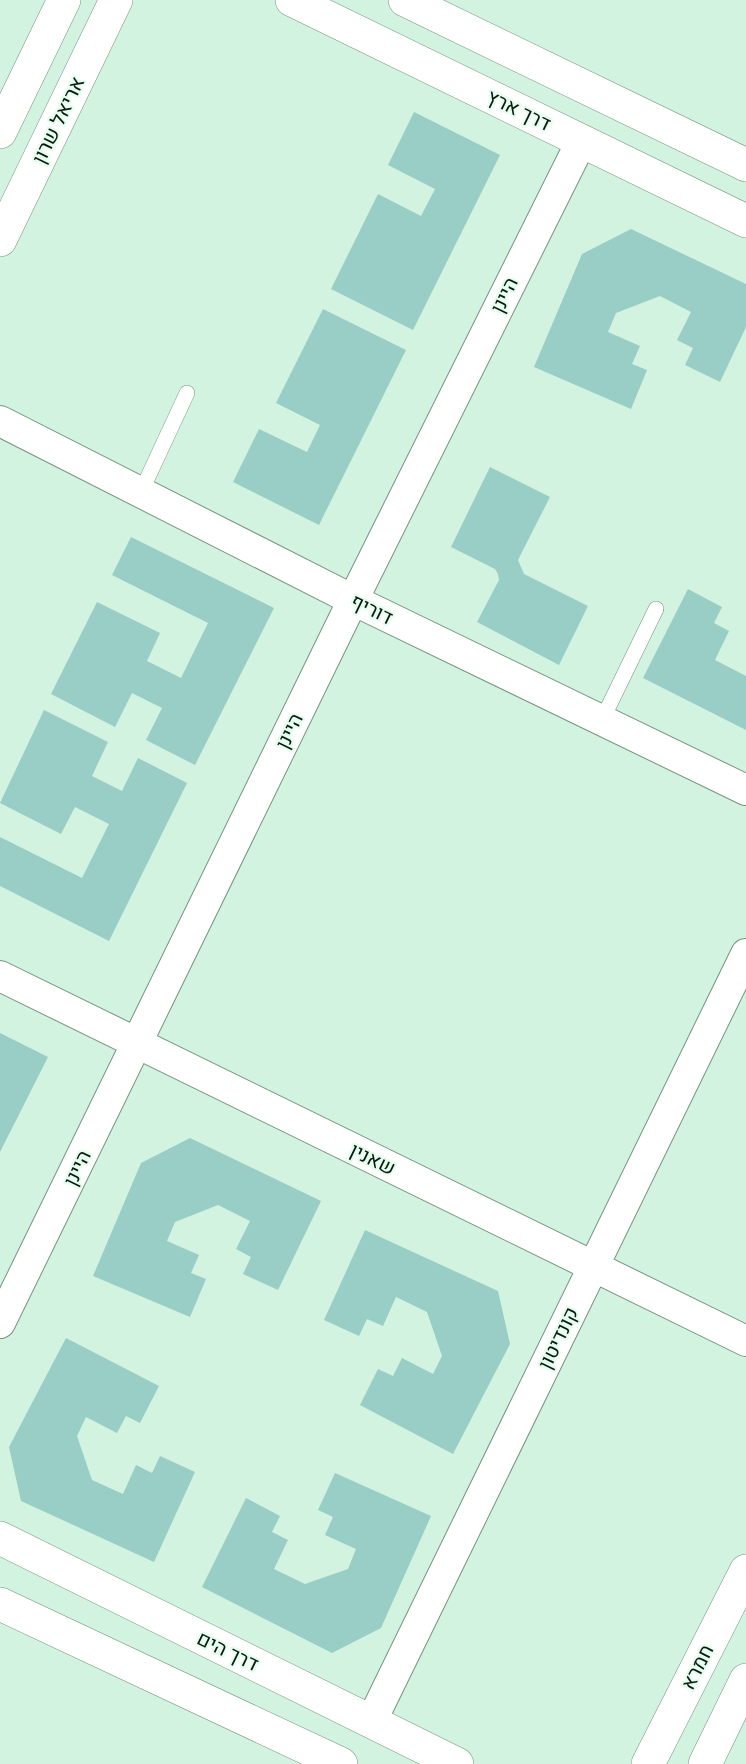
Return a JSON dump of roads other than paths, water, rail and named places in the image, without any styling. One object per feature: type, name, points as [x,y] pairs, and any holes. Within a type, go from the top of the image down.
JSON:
[{"type":"main road","points":[[0,132],[64,0]]},
{"type":"main road","name":"אריאל שרון","points":[[0,240],[116,0]]},
{"type":"main road","name":"דרך ארץ","points":[[292,0],[746,221]]},
{"type":"main road","points":[[405,0],[746,165]]},
{"type":"main road","name":"דרך הים","points":[[0,1538],[457,1764]]},
{"type":"main road","name":"חמרא","points":[[648,1764],[746,1571]]},
{"type":"main road","points":[[0,1604],[342,1764]]},
{"type":"main road","points":[[705,1764],[746,1680]]},
{"type":"street","name":"היינן","points":[[0,1323],[138,1045],[353,600],[582,140]]},
{"type":"street","name":"דוריף","points":[[0,421],[353,600],[746,790]]},
{"type":"street","name":"קונדיטון","points":[[371,1722],[746,954]]},
{"type":"street","name":"שאנין","points":[[0,976],[746,1341]]},
{"type":"lane","points":[[141,492],[187,393]]},
{"type":"lane","points":[[602,720],[656,609]]}]
